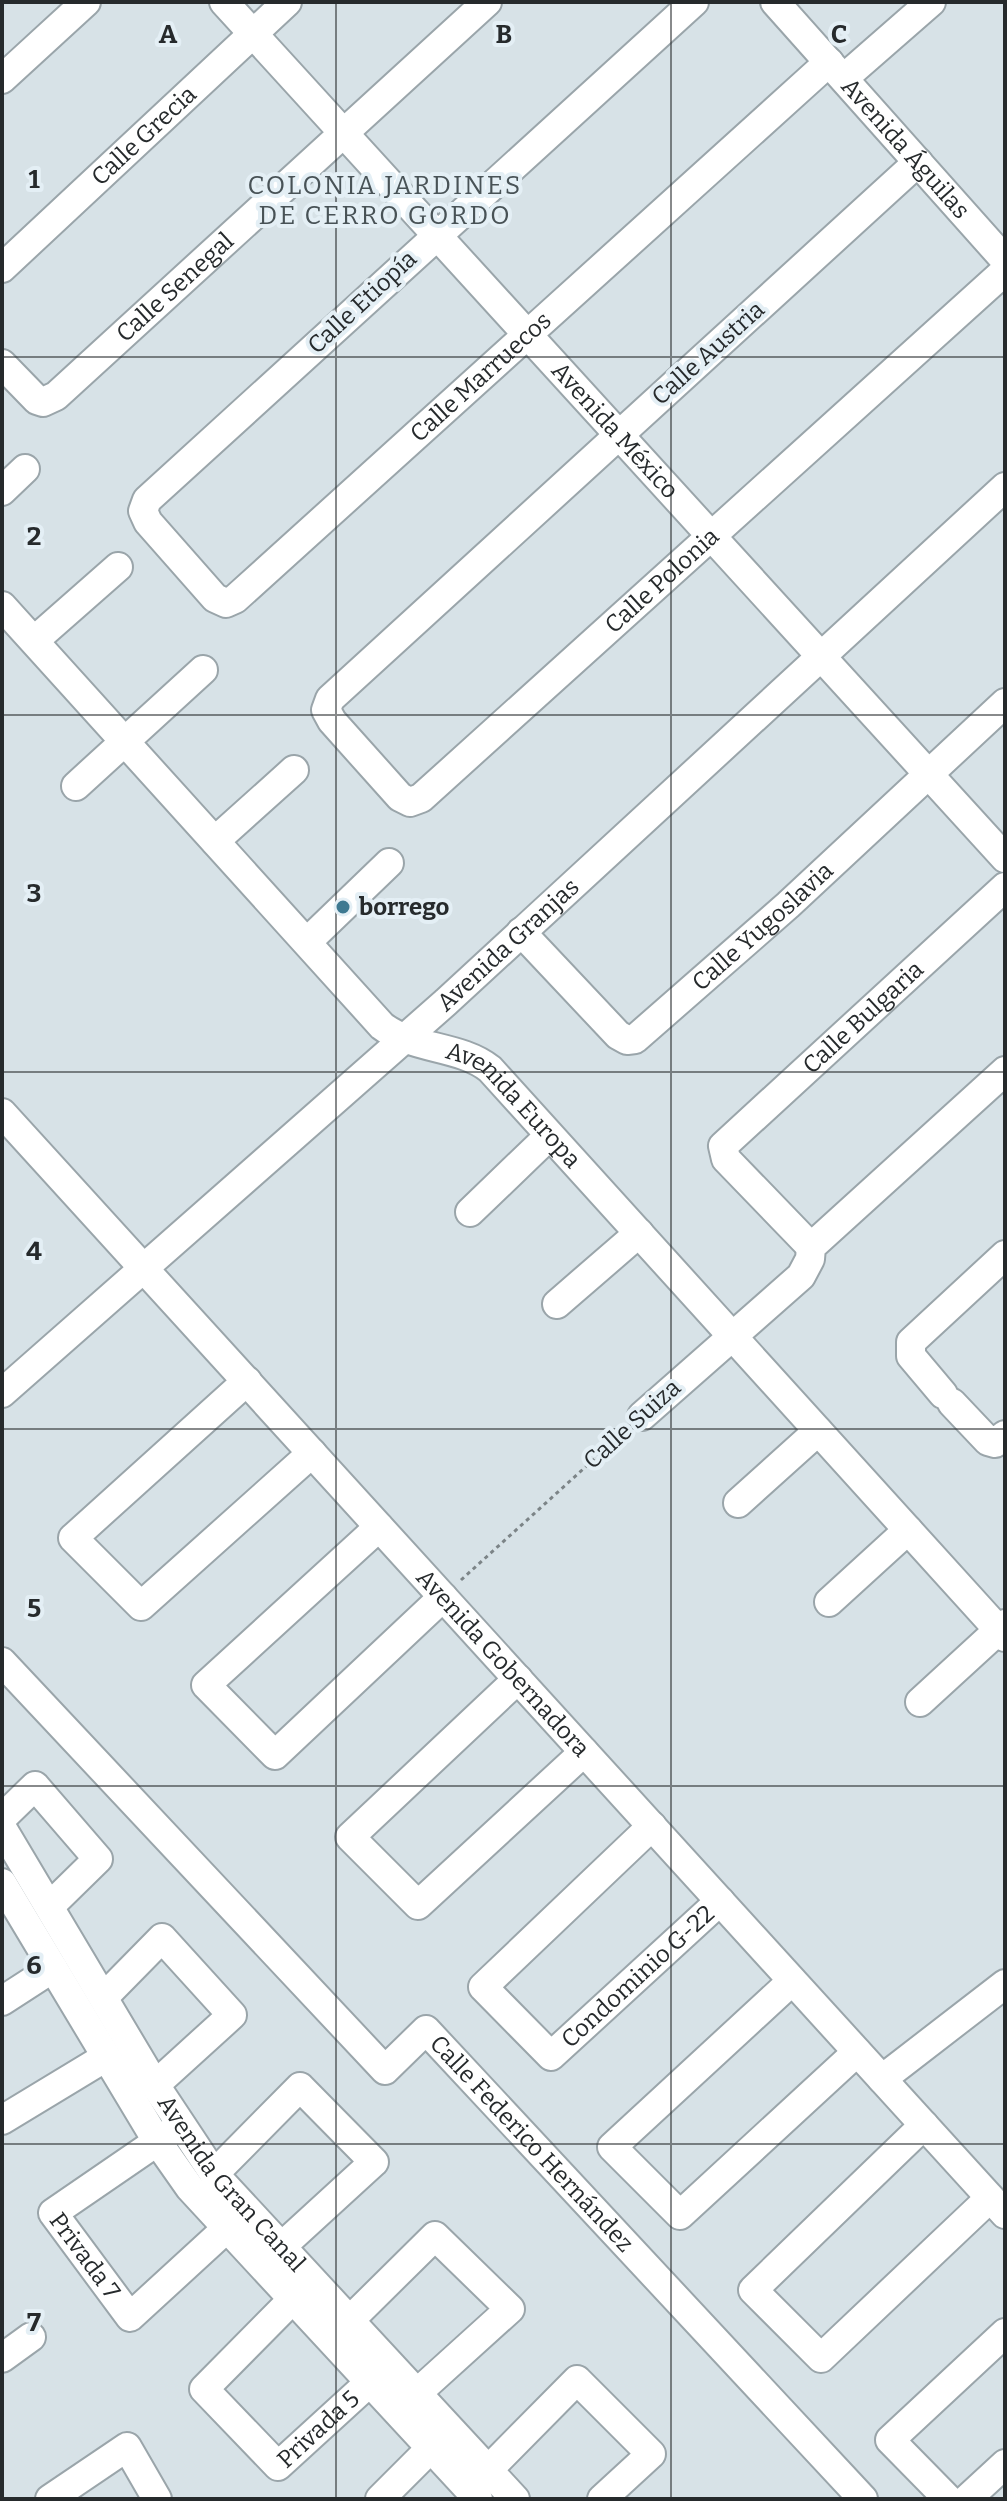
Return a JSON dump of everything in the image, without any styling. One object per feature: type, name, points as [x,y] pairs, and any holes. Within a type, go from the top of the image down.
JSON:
[{"type":"street","points":[[2,79],[86,2]]},
{"type":"street","name":"Avenida México","points":[[224,2],[1005,858]]},
{"type":"street","name":"Calle Grecia","points":[[2,268],[287,2]]},
{"type":"street","name":"Calle Senegal","points":[[2,364],[37,400],[43,402],[56,396],[487,2]]},
{"type":"street","name":"Calle Etiopía","points":[[143,511],[147,500],[694,2]]},
{"type":"street","name":"Avenida Águilas","points":[[775,2],[918,162],[1000,245]]},
{"type":"street","name":"Calle Marruecos","points":[[143,511],[148,522],[215,598],[231,603],[527,333],[836,70],[931,2]]},
{"type":"street","name":"Calle Austria","points":[[326,710],[330,699],[918,162]]},
{"type":"street","name":"Calle Polonia","points":[[326,710],[332,721],[400,797],[415,801],[1005,271]]},
{"type":"street","points":[[2,491],[25,469]]},
{"type":"street","name":"Avenida Granjas","points":[[2,1393],[521,932],[1005,487]]},
{"type":"street","points":[[35,640],[118,567]]},
{"type":"street","name":"Avenida Europa","points":[[2,606],[382,1026],[403,1038],[483,1064],[1003,1630]]},
{"type":"street","points":[[76,786],[203,670]]},
{"type":"street","name":"Calle Yugoslavia","points":[[521,932],[618,1035],[631,1040],[788,905],[1005,703]]},
{"type":"street","points":[[215,841],[294,770]]},
{"type":"street","points":[[307,942],[389,863]]},
{"type":"street","name":"Calle Bulgaria","points":[[811,1247],[726,1159],[723,1150],[727,1142],[1005,887]]},
{"type":"street","name":"Calle Suiza","points":[[642,1416],[730,1335],[801,1276],[810,1259],[811,1247],[1005,1071]]},
{"type":"street","name":"Avenida Gobernadora","points":[[2,1113],[998,2206]]},
{"type":"street","points":[[470,1212],[548,1137]]},
{"type":"street","points":[[557,1304],[639,1233]]},
{"type":"street","points":[[999,1439],[947,1398],[916,1363],[909,1348],[914,1338],[1005,1255]]},
{"type":"street","points":[[247,1381],[73,1538],[141,1606],[312,1453]]},
{"type":"street","points":[[738,1503],[818,1431]]},
{"type":"street","points":[[379,1527],[206,1685],[275,1755],[443,1597]]},
{"type":"street","points":[[829,1602],[908,1530]]},
{"type":"street","points":[[920,1702],[1003,1630]]},
{"type":"street","name":"Calle Federico Hernández","points":[[2,1662],[385,2070],[426,2030],[863,2499]]},
{"type":"street","points":[[518,1679],[350,1837],[418,1905],[584,1752]]},
{"type":"street","points":[[2,1818],[35,1786],[98,1859],[50,1906]]},
{"type":"street","name":"Condominio G-22","points":[[652,1826],[483,1987],[551,2056],[720,1901]]},
{"type":"street","name":"Avenida Gran Canal","points":[[2,1828],[105,1996],[155,2085],[190,2188],[293,2299],[379,2374],[416,2394],[515,2499]]},
{"type":"street","name":"Avenida Gran Canal","points":[[2,1883],[106,2057],[169,2133],[214,2174],[349,2321],[379,2374],[431,2448],[478,2499]]},
{"type":"street","points":[[105,1996],[162,1938],[232,2015],[155,2085]]},
{"type":"street","points":[[2,2001],[53,1968]]},
{"type":"street","points":[[792,1981],[612,2147],[680,2215],[857,2052]]},
{"type":"street","points":[[882,2079],[1005,1984]]},
{"type":"street","points":[[2,2120],[106,2057]]},
{"type":"street","points":[[214,2174],[300,2087],[374,2162],[280,2248]]},
{"type":"street","points":[[924,2125],[753,2290],[821,2358],[998,2206]]},
{"type":"street","name":"Privada 7","points":[[169,2133],[53,2213],[130,2317],[227,2228]]},
{"type":"street","points":[[349,2321],[435,2236],[510,2309],[416,2394]]},
{"type":"street","name":"Privada 5","points":[[293,2299],[204,2389],[278,2466],[379,2374]]},
{"type":"street","points":[[948,2499],[890,2440],[1005,2333]]},
{"type":"street","points":[[2,2358],[31,2337]]},
{"type":"street","points":[[488,2470],[577,2380],[651,2454],[602,2499]]},
{"type":"street","points":[[50,2499],[127,2447],[157,2499]]},
{"type":"street","points":[[380,2499],[431,2448]]},
{"type":"street","points":[[967,2499],[1005,2464]]},
{"type":"path","name":"Calle Suiza","points":[[443,1597],[642,1416]]},
{"type":"place","name":"borrego","points":[[343,907]]},
{"type":"district","name":"COLONIA JARDINES DE CERRO GORDO","points":[[385,200]]}]
